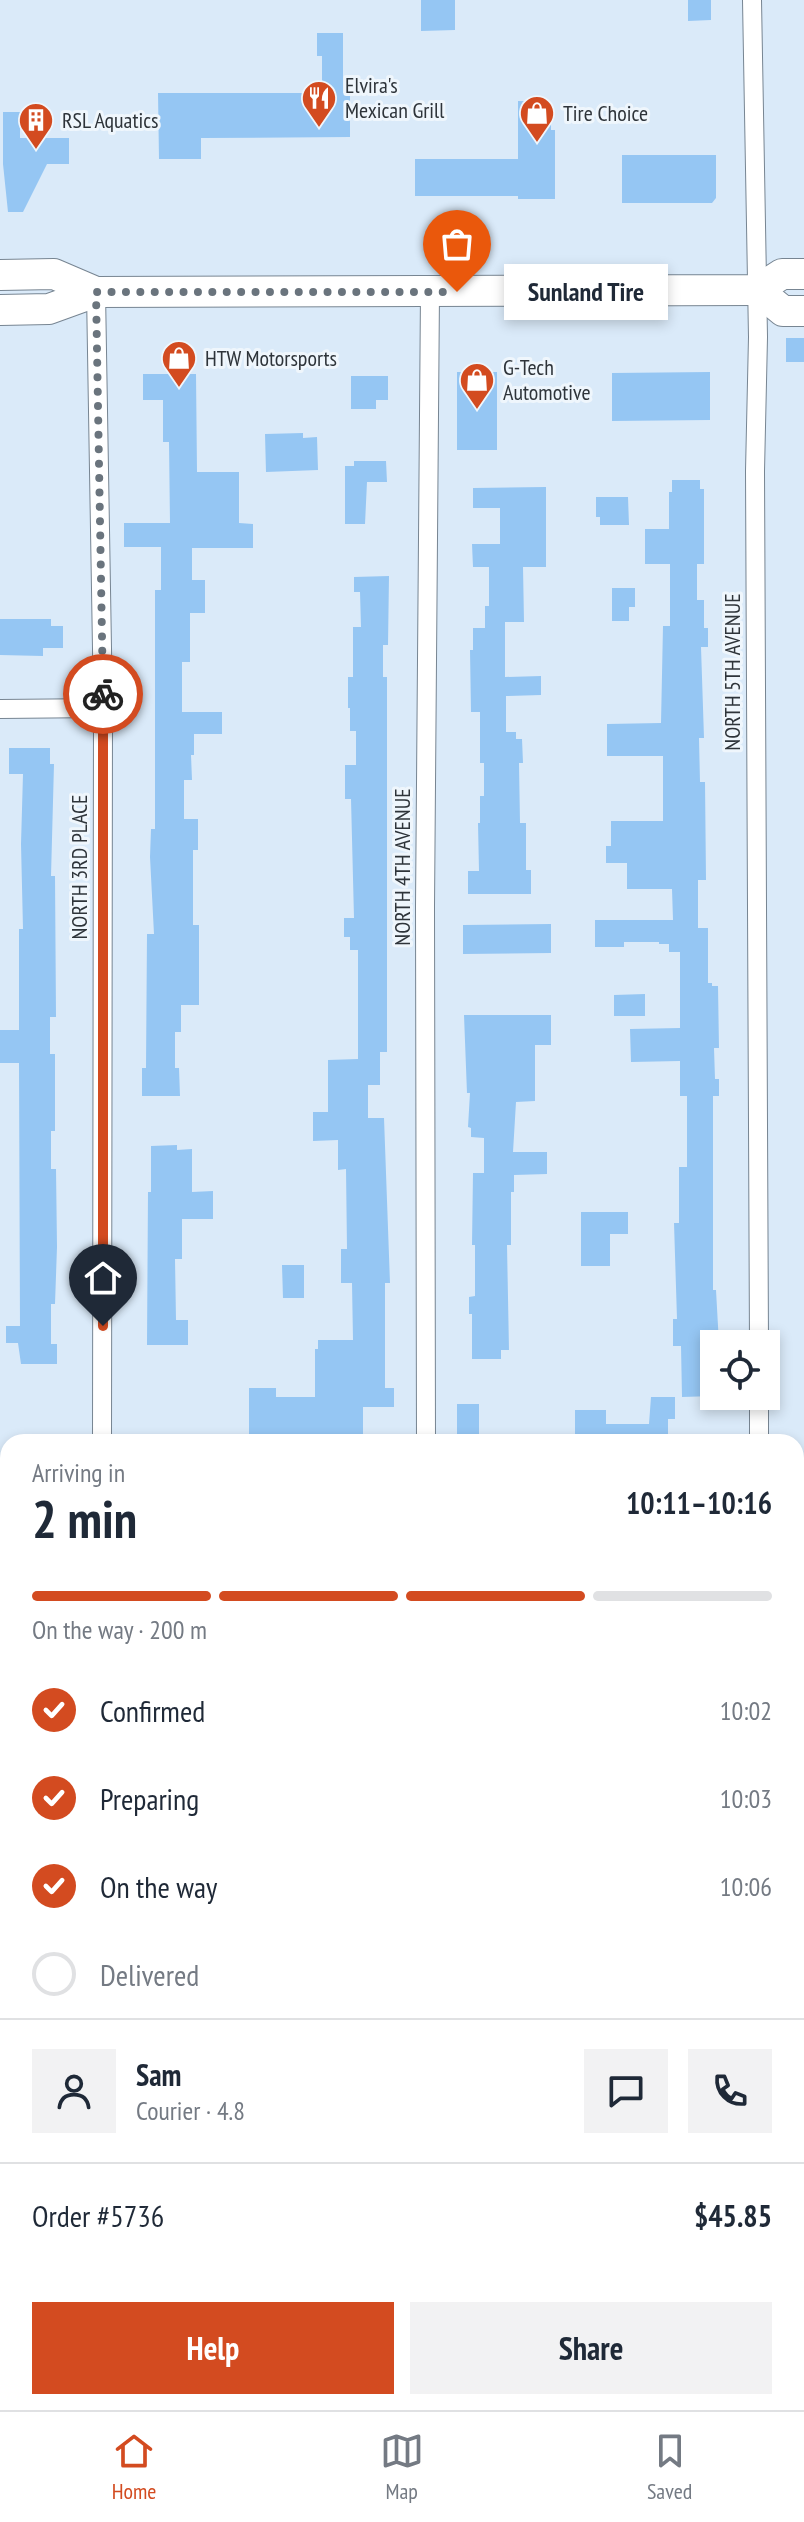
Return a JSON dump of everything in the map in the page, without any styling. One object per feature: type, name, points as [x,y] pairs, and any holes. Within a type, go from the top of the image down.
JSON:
[{"type":"main road","points":[[0,275],[54,274],[96,292]]},
{"type":"main road","points":[[0,310],[49,309],[96,292],[757,290],[782,274],[804,274]]},
{"type":"main road","points":[[757,290],[783,311],[804,311]]},
{"type":"street","name":"NORTH 5TH AVENUE","points":[[752,0],[757,290],[759,1330]]},
{"type":"street","name":"NORTH 3RD PLACE","points":[[96,292],[103,708],[102,1434]]},
{"type":"street","name":"NORTH 4TH AVENUE","points":[[426,1434],[425,907],[430,292]]},
{"type":"street","points":[[0,709],[103,708]]},
{"type":"street","points":[[759,1410],[759,1434]]},
{"type":"building","points":[[421,0],[455,0],[455,30],[421,31]]},
{"type":"building","points":[[688,0],[711,0],[711,20],[688,21]]},
{"type":"building","points":[[317,33],[343,33],[343,93],[350,93],[350,137],[201,138],[201,159],[159,159],[158,93],[322,93],[322,56],[317,56]]},
{"type":"building","points":[[518,101],[551,102],[551,130],[555,130],[555,199],[415,196],[415,159],[518,159]]},
{"type":"building","points":[[3,112],[20,112],[20,138],[69,138],[69,164],[47,164],[23,212],[8,212],[3,164]]},
{"type":"building","points":[[622,155],[716,155],[716,198],[712,203],[622,203]]},
{"type":"building","points":[[786,338],[804,338],[804,362],[786,362]]},
{"type":"building","name":"G-Tech Automotive","points":[[457,372],[497,372],[497,450],[457,450]]},
{"type":"building","points":[[710,372],[710,420],[612,421],[612,373]]},
{"type":"building","points":[[143,374],[196,374],[197,472],[239,472],[239,523],[253,524],[253,548],[192,548],[192,580],[205,580],[205,613],[190,613],[190,662],[182,662],[182,712],[222,712],[222,734],[194,734],[192,780],[184,780],[184,819],[198,819],[198,850],[193,850],[193,925],[199,925],[199,1005],[181,1005],[181,1032],[175,1032],[175,1068],[179,1068],[180,1096],[142,1096],[142,1068],[146,1068],[147,934],[154,934],[150,857],[151,829],[155,829],[155,590],[161,590],[161,547],[124,547],[124,523],[170,523],[169,442],[163,442],[163,400],[143,400]]},
{"type":"building","points":[[351,376],[388,376],[388,400],[376,400],[376,409],[351,409]]},
{"type":"building","points":[[303,433],[303,438],[317,437],[318,470],[266,472],[265,434]]},
{"type":"building","points":[[354,461],[386,461],[387,482],[367,482],[365,524],[345,524],[345,466],[354,466]]},
{"type":"building","points":[[672,480],[700,480],[700,489],[704,489],[704,564],[697,564],[697,600],[704,600],[704,628],[708,628],[708,647],[701,647],[704,738],[699,738],[700,782],[705,782],[706,880],[698,880],[698,928],[708,928],[708,983],[718,986],[719,1048],[714,1048],[719,1096],[713,1096],[713,1290],[716,1290],[718,1330],[700,1330],[700,1396],[682,1397],[681,1346],[673,1346],[673,1319],[677,1319],[674,1223],[679,1223],[679,1167],[687,1167],[687,1096],[680,1096],[680,1061],[631,1062],[630,1029],[680,1028],[680,952],[669,952],[669,944],[659,942],[624,942],[624,947],[595,947],[595,920],[673,920],[672,889],[627,889],[627,863],[606,863],[606,846],[611,846],[611,821],[663,821],[663,756],[607,756],[607,724],[661,723],[663,626],[670,626],[670,564],[645,564],[645,529],[669,529],[669,492],[672,492]]},
{"type":"building","points":[[546,487],[546,567],[523,567],[524,622],[505,622],[505,677],[541,676],[541,695],[506,696],[506,732],[516,732],[516,739],[522,739],[523,763],[519,763],[520,823],[526,823],[526,870],[531,870],[531,894],[468,894],[468,871],[479,871],[478,823],[480,796],[484,796],[484,763],[480,763],[480,712],[471,712],[470,650],[473,650],[473,628],[485,628],[485,606],[489,606],[489,567],[473,567],[472,544],[500,544],[500,508],[473,508],[473,488]]},
{"type":"building","points":[[596,497],[628,497],[629,525],[600,525],[600,517],[596,517]]},
{"type":"building","points":[[389,576],[388,645],[383,645],[383,677],[387,677],[387,1052],[380,1052],[380,1085],[368,1085],[368,1118],[384,1118],[390,1283],[385,1283],[385,1388],[394,1388],[394,1407],[363,1407],[363,1434],[249,1434],[249,1388],[276,1388],[276,1397],[315,1397],[315,1349],[318,1349],[318,1340],[353,1340],[352,1283],[341,1283],[341,1249],[347,1249],[346,1169],[338,1170],[338,1140],[313,1141],[313,1112],[328,1112],[328,1060],[358,1059],[358,950],[350,950],[350,937],[344,937],[344,918],[354,918],[351,799],[345,799],[345,765],[356,765],[356,731],[350,731],[348,708],[348,677],[353,677],[353,627],[361,627],[360,592],[354,592],[354,577]]},
{"type":"building","points":[[612,588],[635,588],[635,607],[629,607],[629,621],[612,621]]},
{"type":"building","points":[[0,619],[51,619],[51,626],[63,626],[63,648],[43,648],[43,656],[0,655]]},
{"type":"building","points":[[9,748],[50,748],[50,764],[54,764],[51,876],[55,876],[56,1017],[50,1017],[50,1054],[55,1054],[55,1131],[51,1131],[51,1169],[56,1169],[57,1247],[55,1304],[51,1304],[51,1344],[57,1344],[57,1364],[21,1364],[18,1343],[6,1343],[6,1326],[20,1326],[19,1063],[0,1063],[0,1030],[19,1030],[19,929],[23,929],[23,774],[9,774]]},
{"type":"building","points":[[551,924],[551,953],[463,954],[463,925]]},
{"type":"building","points":[[645,994],[645,1016],[614,1016],[614,995]]},
{"type":"building","points":[[464,1015],[551,1015],[551,1045],[535,1045],[535,1101],[516,1102],[513,1152],[547,1152],[547,1174],[514,1175],[511,1245],[507,1245],[509,1350],[501,1350],[501,1359],[472,1359],[469,1297],[475,1296],[473,1173],[484,1173],[484,1138],[471,1137],[471,1128],[468,1127],[470,1093],[467,1093]]},
{"type":"building","points":[[177,1145],[177,1150],[192,1149],[192,1192],[213,1191],[213,1219],[182,1219],[182,1259],[175,1259],[176,1320],[188,1320],[188,1345],[147,1345],[151,1146]]},
{"type":"building","points":[[581,1212],[628,1212],[628,1234],[610,1234],[610,1266],[581,1266]]},
{"type":"building","points":[[282,1265],[304,1265],[304,1298],[283,1298]]},
{"type":"building","points":[[651,1397],[675,1397],[675,1419],[668,1419],[668,1434],[575,1434],[575,1410],[606,1410],[606,1424],[649,1424]]},
{"type":"building","points":[[457,1404],[479,1404],[479,1434],[457,1434]]},
{"type":"way so far","points":[[103,694],[96,292],[457,292]]},
{"type":"place","name":"Elvira's Mexican Grill","points":[[319,129]]},
{"type":"place","name":"Tire Choice","points":[[537,144]]},
{"type":"place","name":"RSL Aquatics","points":[[36,151]]},
{"type":"place","name":"Sunland Tire","points":[[457,292]]},
{"type":"place","name":"HTW Motorsports","points":[[179,389]]},
{"type":"place","name":"G-Tech Automotive","points":[[477,411]]},
{"type":"route","points":[[103,694],[103,1326]]}]
